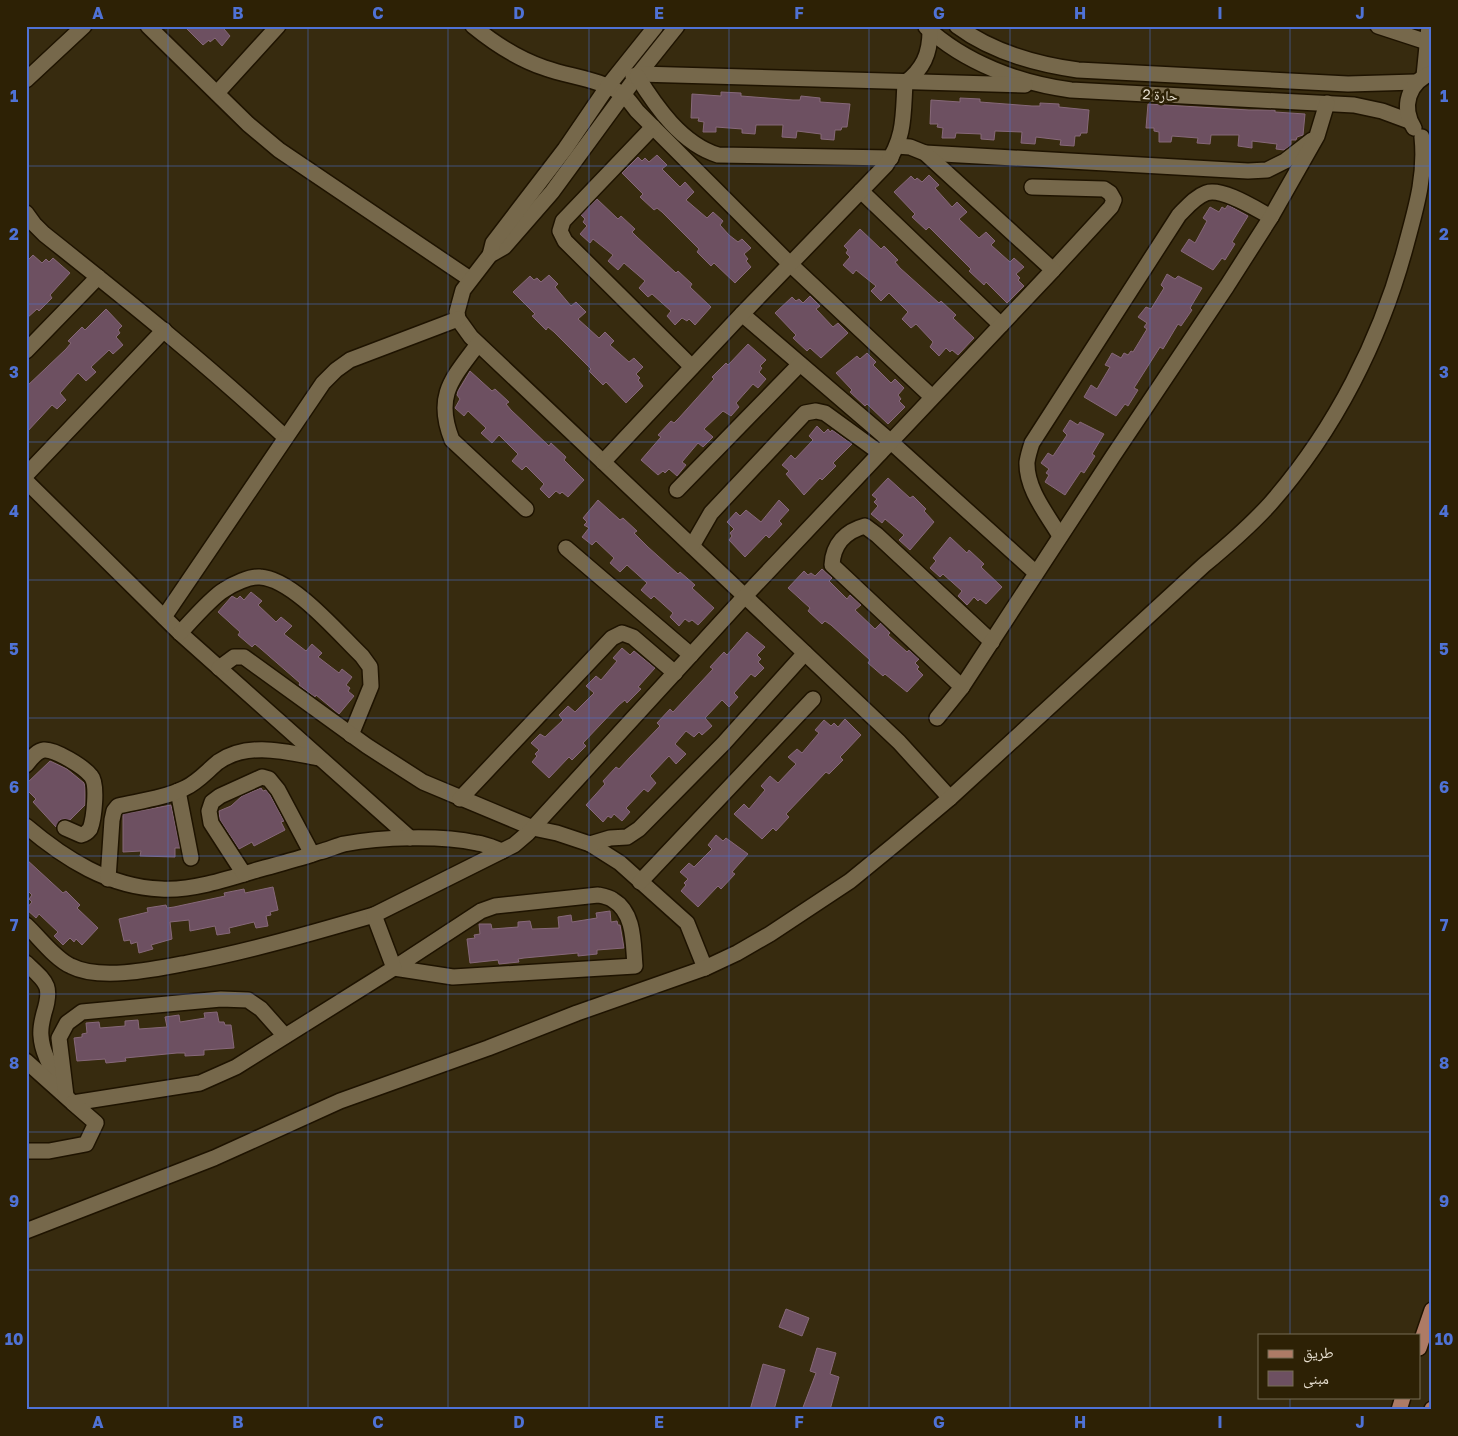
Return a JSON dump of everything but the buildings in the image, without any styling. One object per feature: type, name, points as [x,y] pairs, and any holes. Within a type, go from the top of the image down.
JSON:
[{"type":"main road","points":[[1420,1345],[1432,1310]]},
{"type":"main road","points":[[1399,1410],[1403,1398]]},
{"type":"street","points":[[26,80],[84,26]]},
{"type":"street","points":[[148,26],[248,124],[279,150],[470,279]]},
{"type":"street","points":[[217,94],[278,26]]},
{"type":"street","points":[[472,26],[494,43],[517,56],[561,73],[608,86],[624,95],[653,127],[790,264],[932,397]]},
{"type":"street","points":[[490,255],[493,243],[559,156],[608,86],[656,26]]},
{"type":"street","points":[[676,26],[552,192],[504,247],[490,255],[470,279],[458,301],[458,319],[478,344],[899,742],[950,798]]},
{"type":"street","points":[[1378,26],[1427,42]]},
{"type":"street","points":[[26,1231],[214,1158],[365,1091],[705,968],[737,953],[770,934],[850,881],[950,798],[1244,530],[1284,488],[1329,424],[1354,381],[1388,301],[1402,261],[1419,197],[1427,139],[1415,130],[1409,121],[1407,100],[1410,91],[1424,77],[1429,26]]},
{"type":"street","points":[[603,462],[861,191],[894,152],[900,138],[903,122],[905,83],[925,61],[928,51],[927,29]]},
{"type":"street","name":"حارة 2","points":[[927,29],[950,46],[986,66],[1041,85],[1072,90],[1354,105],[1382,111],[1409,121]]},
{"type":"street","name":"حارة 2","points":[[965,29],[987,44],[1016,57],[1054,67],[1078,70],[1348,84],[1424,77]]},
{"type":"street","points":[[608,86],[638,75],[1041,85]]},
{"type":"street","points":[[638,75],[660,110],[699,148],[718,155],[894,152],[910,147],[925,153],[1248,171],[1268,170],[1285,161],[1317,136]]},
{"type":"street","points":[[937,718],[962,687],[1112,456],[1228,286],[1271,217],[1317,136],[1327,103]]},
{"type":"street","points":[[653,127],[564,222],[560,231],[564,241],[692,367]]},
{"type":"street","points":[[925,153],[1054,270]]},
{"type":"street","points":[[1419,197],[1432,172]]},
{"type":"street","points":[[26,925],[60,959],[70,966],[85,971],[109,973],[140,972],[241,953],[374,916],[514,845],[532,828],[745,596],[1054,270],[1111,207],[1114,200],[1110,193],[1104,189],[1032,187]]},
{"type":"street","points":[[861,191],[1001,325]]},
{"type":"street","points":[[1060,536],[1034,492],[1029,478],[1027,461],[1032,443],[1179,215],[1194,201],[1207,193],[1220,192],[1271,217]]},
{"type":"street","points":[[29,223],[164,330],[235,390],[285,437]]},
{"type":"street","points":[[26,352],[98,277]]},
{"type":"street","points":[[742,314],[800,364],[885,447],[1036,573]]},
{"type":"street","points":[[164,617],[323,383],[350,360],[458,319]]},
{"type":"street","points":[[26,475],[164,330]]},
{"type":"street","points":[[478,344],[451,382],[444,401],[445,424],[452,440],[526,509]]},
{"type":"street","points":[[677,490],[800,364]]},
{"type":"street","points":[[692,546],[711,513],[805,413],[816,411],[825,413],[885,447]]},
{"type":"street","points":[[26,481],[180,632],[410,838]]},
{"type":"street","points":[[962,687],[832,564],[832,554],[839,542],[853,529],[865,526],[878,535],[992,642]]},
{"type":"street","points":[[566,548],[691,655]]},
{"type":"street","points":[[180,632],[223,590],[244,581],[258,577],[276,580],[296,592],[362,656],[370,667],[371,686],[351,735]]},
{"type":"street","points":[[460,799],[612,638],[622,633],[633,637],[674,673]]},
{"type":"street","points":[[590,844],[610,838],[627,837],[639,828],[724,743],[804,653]]},
{"type":"street","points":[[219,668],[234,657],[244,657],[351,735],[423,782],[532,828],[557,833],[590,844],[620,863],[688,923],[705,968]]},
{"type":"street","points":[[640,882],[813,699]]},
{"type":"street","points":[[26,764],[36,754],[45,750],[56,753],[92,776],[95,786],[91,827],[86,834],[81,835],[65,828]]},
{"type":"street","points":[[108,879],[114,811],[118,806],[178,791],[197,781],[219,762],[236,753],[280,750],[320,759]]},
{"type":"street","points":[[244,874],[211,823],[208,812],[212,802],[220,796],[262,777],[269,779],[278,790],[312,854]]},
{"type":"street","points":[[178,791],[191,858]]},
{"type":"street","points":[[26,826],[74,862],[108,879],[130,886],[162,890],[190,887],[244,874],[350,843],[373,840],[410,838],[477,843],[502,851]]},
{"type":"street","points":[[69,1100],[200,1083],[236,1067],[394,968],[480,911],[495,906],[598,895],[613,900],[622,908],[631,924],[635,966],[453,977],[394,968]]},
{"type":"street","points":[[374,916],[394,968]]},
{"type":"street","points":[[26,963],[42,979],[49,990],[48,1003],[40,1026],[40,1038],[45,1054],[69,1100]]},
{"type":"street","points":[[69,1100],[59,1038],[67,1022],[82,1012],[222,998],[248,1000],[262,1008],[285,1036]]},
{"type":"street","points":[[26,1061],[96,1123],[86,1144],[49,1151],[26,1150]]},
{"type":"street","points":[[26,1163],[49,1151]]}]
